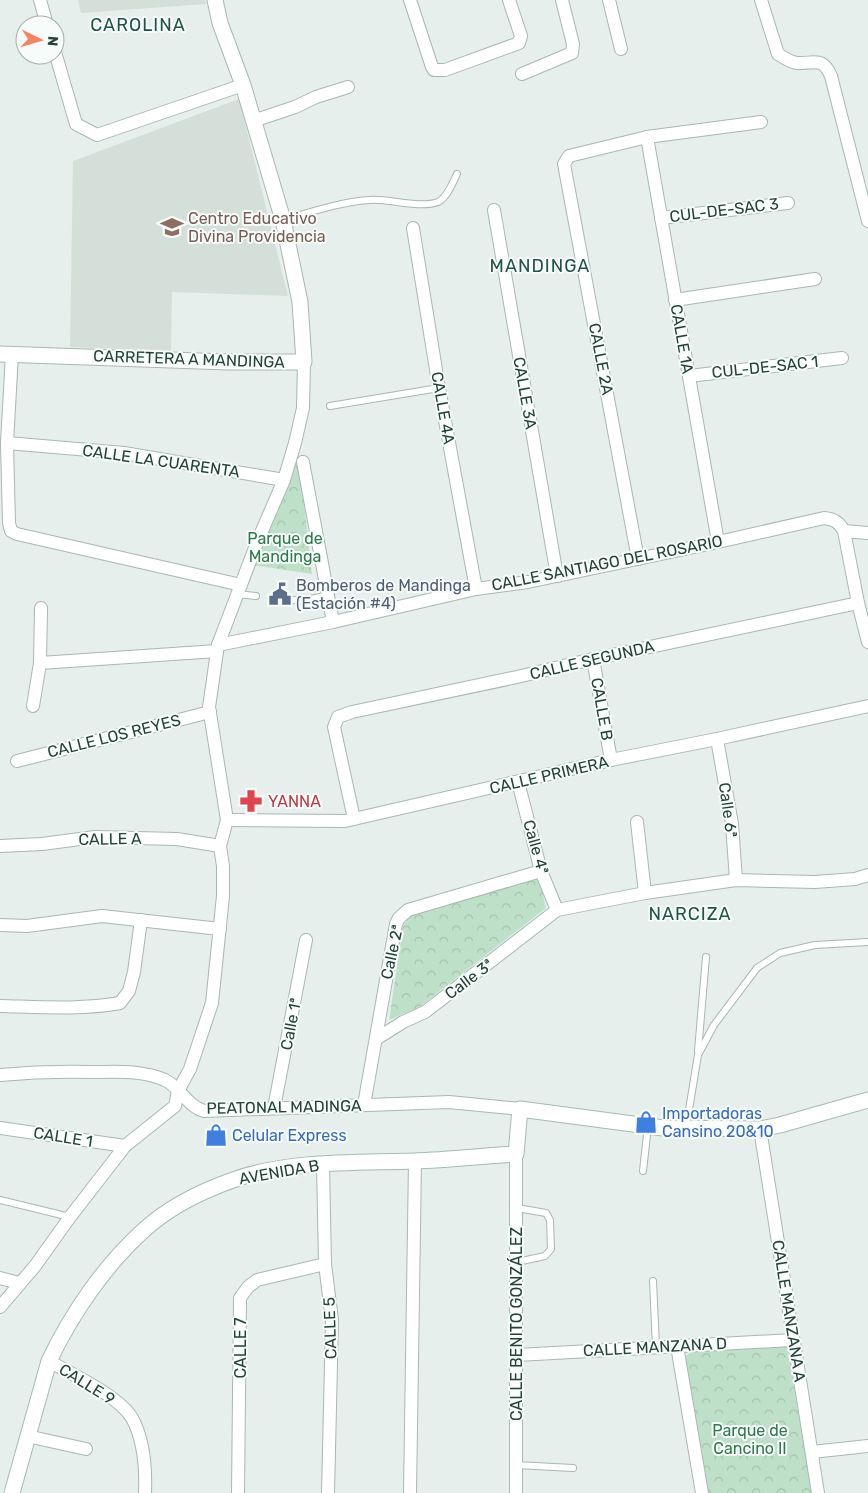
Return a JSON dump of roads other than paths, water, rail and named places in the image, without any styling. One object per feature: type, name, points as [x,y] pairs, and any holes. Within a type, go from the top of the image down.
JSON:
[{"type":"main road","name":"CARRETERA A MANDINGA","points":[[6,354],[228,362],[304,362],[300,302],[283,220],[243,85],[220,23],[215,0]]},
{"type":"main road","points":[[516,1154],[520,1110],[648,1126],[686,1129],[760,1129],[868,1100]]},
{"type":"main road","name":"AVENIDA B","points":[[12,1493],[49,1361],[63,1334],[111,1264],[145,1229],[187,1200],[234,1179],[274,1170],[322,1164],[415,1161],[516,1154]]},
{"type":"street","points":[[40,0],[44,15]]},
{"type":"street","points":[[410,0],[432,67],[434,70],[446,70],[519,43],[521,36],[509,0]]},
{"type":"street","points":[[522,74],[572,53],[573,44],[562,0]]},
{"type":"street","points":[[609,0],[621,49]]},
{"type":"street","points":[[761,0],[778,54],[796,63],[818,61],[826,66],[831,76],[868,221]]},
{"type":"street","points":[[59,65],[76,124],[97,135],[243,85]]},
{"type":"street","points":[[253,121],[348,87]]},
{"type":"street","points":[[646,136],[761,122]]},
{"type":"street","name":"CALLE 2A","points":[[638,559],[564,164],[569,156],[646,136]]},
{"type":"street","name":"CALLE 1A","points":[[646,136],[718,542]]},
{"type":"street","name":"CUL-DE-SAC 3","points":[[661,218],[788,203]]},
{"type":"street","name":"CALLE 3A","points":[[494,210],[557,576]]},
{"type":"street","name":"CALLE 4A","points":[[413,228],[476,589]]},
{"type":"street","points":[[675,300],[815,279]]},
{"type":"street","points":[[6,354],[9,523],[11,530],[17,534],[239,590]]},
{"type":"street","name":"CUL-DE-SAC 1","points":[[688,376],[842,358]]},
{"type":"street","points":[[0,1307],[34,1266],[125,1146],[175,1106],[178,1091],[190,1069],[212,1002],[223,886],[220,846],[227,820],[210,712],[218,648],[239,590],[284,480],[303,408],[304,362]]},
{"type":"street","name":"CALLE LA CUARENTA","points":[[7,443],[124,453],[284,480]]},
{"type":"street","points":[[303,462],[333,622]]},
{"type":"street","name":"CALLE SANTIAGO DEL ROSARIO","points":[[40,663],[218,648],[476,589],[528,582],[824,518],[840,523],[844,531]]},
{"type":"street","points":[[868,533],[844,531],[858,603],[868,642]]},
{"type":"street","name":"CALLE SEGUNDA","points":[[354,819],[334,727],[338,717],[352,712],[593,659],[858,603]]},
{"type":"street","points":[[33,706],[40,663],[42,608]]},
{"type":"street","name":"CALLE B","points":[[593,659],[612,760]]},
{"type":"street","name":"CALLE PRIMERA","points":[[227,820],[334,822],[354,819],[612,760],[868,706]]},
{"type":"street","name":"CALLE LOS REYES","points":[[17,761],[210,712]]},
{"type":"street","name":"Calle 6ª","points":[[717,739],[732,824],[736,880]]},
{"type":"street","name":"Calle 4ª","points":[[518,782],[541,871],[557,910]]},
{"type":"street","points":[[636,822],[645,893]]},
{"type":"street","name":"CALLE A","points":[[0,846],[42,844],[94,837],[176,839],[220,846]]},
{"type":"street","name":"Calle 2ª","points":[[364,1105],[396,924],[403,913],[541,871]]},
{"type":"street","points":[[557,910],[645,893],[736,880],[815,882],[868,875]]},
{"type":"street","name":"Calle 3ª","points":[[376,1039],[403,1022],[425,1012],[557,910]]},
{"type":"street","points":[[0,925],[27,926],[102,916],[220,929]]},
{"type":"street","points":[[0,1006],[52,1008],[120,1003],[129,991],[134,972],[141,920]]},
{"type":"street","name":"Calle 1ª","points":[[274,1108],[306,940]]},
{"type":"street","name":"PEATONAL MADINGA","points":[[0,1074],[36,1071],[129,1072],[151,1075],[168,1081],[195,1108],[204,1111],[449,1102],[520,1110]]},
{"type":"street","name":"CALLE 1","points":[[0,1128],[125,1146]]},
{"type":"street","name":"CALLE MANZANA A","points":[[760,1129],[792,1340],[818,1493]]},
{"type":"street","name":"CALLE BENITO GONZÁLEZ","points":[[516,1154],[516,1493]]},
{"type":"street","points":[[410,1493],[415,1161]]},
{"type":"street","name":"CALLE 5","points":[[322,1164],[325,1264],[332,1320],[328,1493]]},
{"type":"street","name":"CALLE 7","points":[[238,1493],[240,1298],[248,1287],[257,1280],[325,1264]]},
{"type":"street","points":[[0,1278],[19,1283]]},
{"type":"street","name":"CALLE MANZANA D","points":[[517,1356],[792,1340]]},
{"type":"street","points":[[677,1346],[702,1493]]},
{"type":"street","name":"CALLE 9","points":[[49,1361],[118,1402],[131,1417],[141,1439],[146,1473],[145,1493]]},
{"type":"street","points":[[27,1436],[86,1449]]},
{"type":"street","points":[[812,1452],[868,1446]]},
{"type":"lane","points":[[283,220],[352,202],[372,199],[398,203],[429,204],[439,202],[446,194],[457,174]]},
{"type":"lane","points":[[330,406],[440,388]]},
{"type":"lane","points":[[239,590],[256,596]]},
{"type":"lane","points":[[274,598],[304,601],[328,595]]},
{"type":"lane","points":[[698,1054],[714,1025],[757,968],[780,953],[815,945],[868,942]]},
{"type":"lane","points":[[686,1129],[698,1054],[706,957]]},
{"type":"lane","points":[[643,1171],[648,1126]]},
{"type":"lane","points":[[0,1200],[70,1217]]},
{"type":"lane","points":[[516,1208],[546,1213],[550,1220],[551,1249],[545,1256],[516,1262]]},
{"type":"lane","points":[[652,1281],[656,1347]]},
{"type":"lane","points":[[516,1465],[573,1468]]},
{"type":"place","name":"Centro Educativo Divina Providencia","points":[[172,227]]},
{"type":"place","name":"Bomberos de Mandinga (Estación #4)","points":[[280,594]]},
{"type":"place","name":"YANNA","points":[[251,801]]},
{"type":"place","name":"Importadoras Cansino 20&10","points":[[646,1122]]},
{"type":"place","name":"Celular Express","points":[[216,1135]]},
{"type":"district","name":"CAROLINA","points":[[138,25]]},
{"type":"district","name":"MANDINGA","points":[[540,266]]},
{"type":"district","name":"NARCIZA","points":[[690,914]]},
{"type":"park label","name":"Parque de Mandinga","points":[[285,547]]},
{"type":"park label","name":"Parque de Cancino II","points":[[750,1439]]}]
